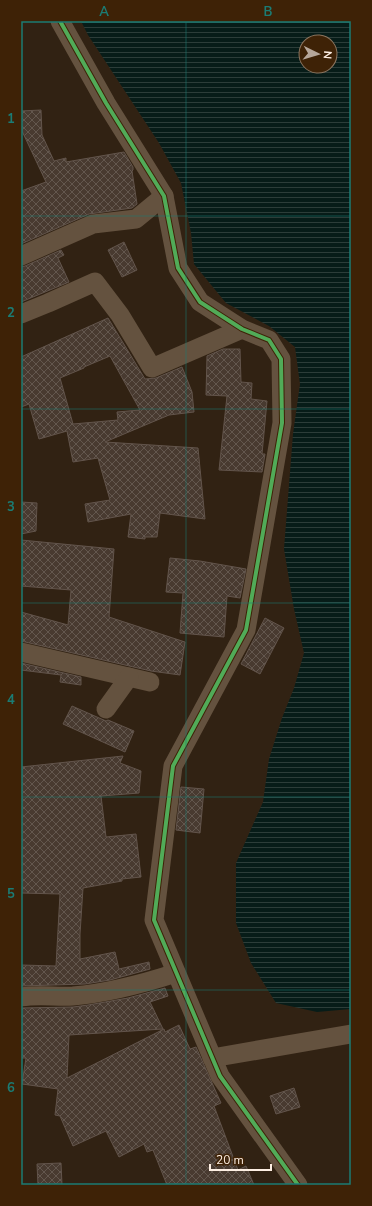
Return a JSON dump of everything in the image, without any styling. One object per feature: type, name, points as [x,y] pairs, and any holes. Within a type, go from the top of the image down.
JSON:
[{"type":"street","points":[[60,21],[106,103],[164,196],[178,268],[200,302],[242,329],[269,340],[280,359],[282,423],[246,630],[173,766],[154,920],[220,1076],[298,1185]]},
{"type":"street","points":[[21,256],[93,224],[136,219],[164,196]]},
{"type":"street","points":[[21,314],[48,304],[96,282],[120,315],[152,368],[242,329]]},
{"type":"street","points":[[21,652],[150,682]]},
{"type":"street","points":[[106,709],[130,677]]},
{"type":"street","points":[[21,997],[31,995],[71,996],[104,993],[176,973]]},
{"type":"street","points":[[212,1058],[351,1034]]},
{"type":"water","points":[[81,21],[351,21],[351,1009],[317,1012],[276,1003],[251,963],[236,923],[236,863],[263,802],[269,759],[282,718],[294,688],[304,653],[294,609],[284,549],[293,434],[300,384],[295,347],[269,326],[226,303],[194,264],[191,233],[181,183],[159,143],[88,35]]},
{"type":"building","points":[[41,110],[42,135],[54,161],[66,158],[66,162],[124,152],[133,167],[132,171],[137,204],[132,208],[89,214],[21,244],[21,191],[46,182],[22,131],[21,111]]},
{"type":"building","points":[[124,242],[137,270],[122,277],[108,250]]},
{"type":"building","points":[[61,250],[64,255],[58,258],[69,282],[21,302],[21,267]]},
{"type":"building","points":[[108,318],[145,379],[156,378],[182,367],[192,392],[194,412],[169,415],[105,442],[198,448],[205,519],[160,513],[157,537],[145,537],[145,539],[128,537],[131,514],[88,522],[85,504],[110,500],[98,458],[73,462],[67,431],[39,439],[29,404],[21,407],[21,357]],"holes":[[[110,356],[140,410],[117,412],[118,420],[73,424],[60,378]]]},
{"type":"building","points":[[223,349],[240,349],[241,382],[252,383],[251,399],[267,401],[262,454],[265,454],[262,472],[219,470],[227,396],[206,395],[207,356]]},
{"type":"building","points":[[21,502],[37,503],[36,531],[21,534]]},
{"type":"building","points":[[21,540],[114,549],[109,617],[185,642],[180,675],[151,671],[21,641],[21,612],[68,625],[71,590],[21,586]]},
{"type":"building","points":[[170,558],[200,561],[246,569],[240,598],[227,596],[224,637],[180,633],[183,593],[166,592]]},
{"type":"building","points":[[265,618],[284,628],[260,674],[241,664]]},
{"type":"building","points":[[21,663],[81,677],[81,685],[60,682],[61,675],[21,670]]},
{"type":"building","points":[[72,706],[134,731],[125,752],[63,724]]},
{"type":"building","points":[[123,756],[120,763],[141,771],[139,793],[101,796],[106,837],[136,834],[141,877],[122,879],[122,881],[83,888],[80,959],[115,952],[119,969],[149,962],[150,969],[110,980],[85,984],[21,986],[21,965],[56,966],[60,894],[21,893],[21,767]]},
{"type":"building","points":[[181,787],[204,789],[200,833],[176,830]]},
{"type":"building","points":[[165,988],[168,996],[150,1002],[163,1029],[69,1035],[67,1078],[164,1029],[165,1032],[179,1025],[190,1049],[196,1047],[221,1103],[214,1106],[238,1170],[246,1166],[254,1185],[167,1185],[153,1150],[147,1152],[144,1144],[119,1157],[106,1131],[73,1146],[60,1116],[55,1115],[58,1089],[22,1084],[26,1058],[21,1058],[21,1008],[73,1007],[88,1005],[128,998]]},
{"type":"building","points":[[294,1088],[300,1107],[276,1114],[270,1096]]},
{"type":"building","points":[[61,1163],[62,1185],[38,1185],[37,1164]]},
{"type":"cycle path","points":[[60,21],[106,103],[164,196],[178,268],[200,302],[242,329],[269,340],[281,359],[282,423],[246,630],[173,766],[154,920],[220,1076],[298,1185]]}]
